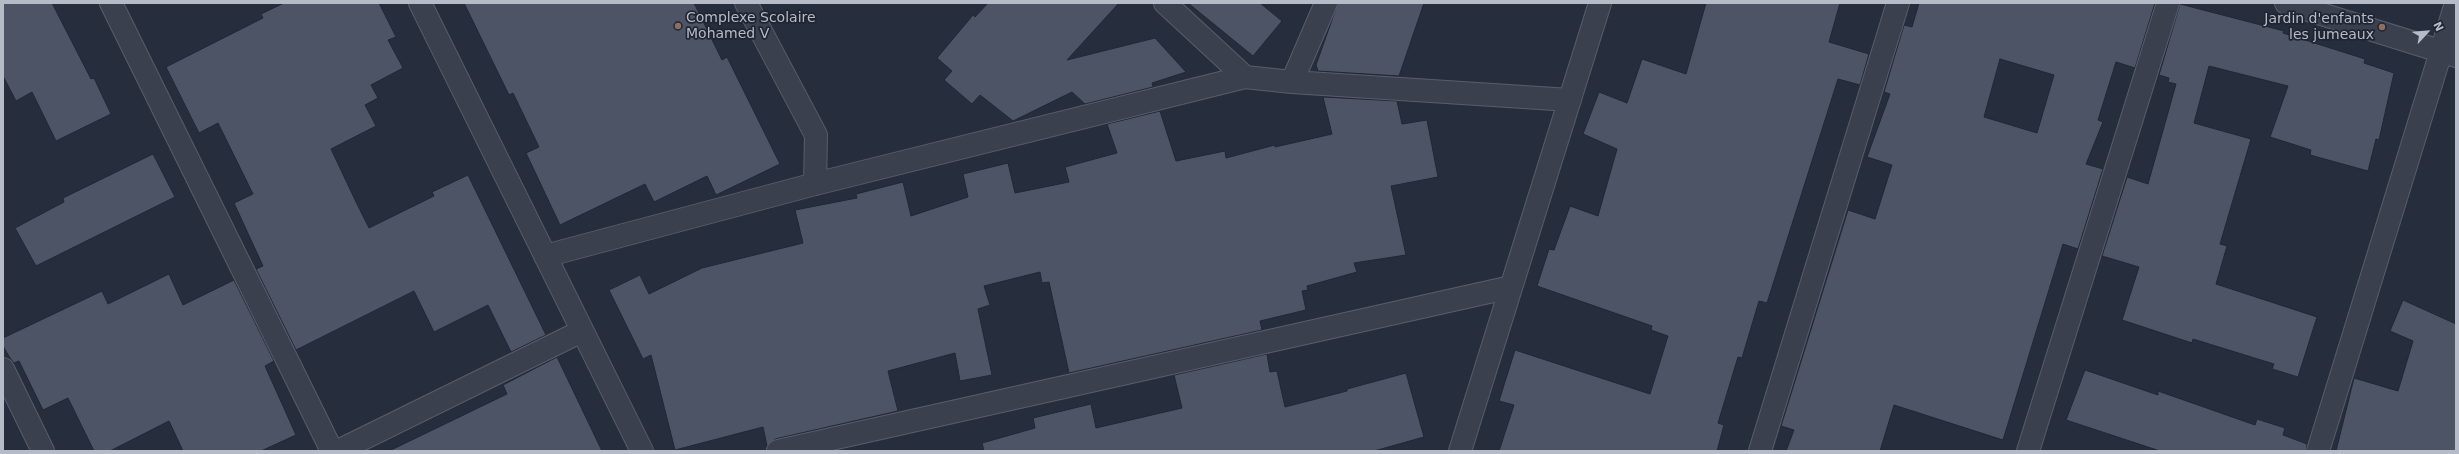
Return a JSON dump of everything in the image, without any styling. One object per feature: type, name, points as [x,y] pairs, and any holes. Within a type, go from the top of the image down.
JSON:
[{"type":"street","points":[[111,3],[332,451]]},
{"type":"street","points":[[420,3],[642,451]]},
{"type":"street","points":[[746,3],[816,136],[815,184]]},
{"type":"street","points":[[1165,3],[1245,76]]},
{"type":"street","points":[[1292,82],[1326,3]]},
{"type":"street","points":[[1460,451],[1600,3]]},
{"type":"street","points":[[1760,451],[1898,3]]},
{"type":"street","points":[[2028,451],[2168,3]]},
{"type":"street","points":[[2286,3],[2448,53]]},
{"type":"street","points":[[2318,451],[2448,53],[2456,3]]},
{"type":"street","points":[[545,256],[815,184],[1245,76],[1292,82],[1570,100]]},
{"type":"street","points":[[778,451],[1511,287]]},
{"type":"street","points":[[338,451],[582,331]]},
{"type":"street","points":[[3,369],[43,451]]},
{"type":"building","points":[[3,3],[52,3],[91,79],[94,78],[111,114],[56,141],[32,92],[16,101],[3,76]]},
{"type":"building","points":[[284,3],[379,3],[396,37],[388,40],[403,68],[371,85],[378,98],[365,105],[376,126],[331,149],[369,228],[434,196],[432,192],[468,175],[546,335],[511,352],[488,305],[434,332],[414,291],[296,350],[256,269],[263,266],[234,203],[253,194],[218,123],[199,133],[166,67],[263,18],[261,14]]},
{"type":"building","points":[[464,3],[694,3],[722,60],[727,57],[780,164],[716,195],[707,176],[654,202],[645,184],[560,225],[526,153],[539,147],[513,93],[509,95]]},
{"type":"building","points":[[988,3],[1119,3],[1067,60],[1155,38],[1186,72],[1152,83],[1153,87],[1085,104],[1072,92],[1013,121],[980,95],[972,104],[944,80],[952,71],[937,58],[973,15],[975,17]]},
{"type":"building","points":[[1188,3],[1260,3],[1282,21],[1253,56]]},
{"type":"building","points":[[1338,3],[1424,3],[1399,76],[1318,71],[1316,65]]},
{"type":"building","points":[[1706,3],[1840,3],[1829,42],[1869,54],[1860,85],[1838,79],[1767,303],[1759,301],[1742,358],[1738,357],[1718,423],[1724,425],[1717,451],[1499,451],[1514,405],[1499,401],[1515,350],[1650,394],[1668,336],[1651,330],[1652,326],[1537,286],[1549,249],[1554,250],[1570,206],[1598,216],[1617,149],[1583,134],[1599,92],[1627,103],[1642,59],[1686,74]]},
{"type":"building","points":[[1919,3],[2155,3],[2135,68],[2116,62],[2098,120],[2103,122],[2086,164],[2103,169],[2078,249],[2063,244],[2003,440],[1894,405],[1880,451],[1786,451],[1794,430],[1781,426],[1848,210],[1875,219],[1892,165],[1867,157],[1890,94],[1884,92],[1904,25],[1912,27]],"holes":[[[2000,59],[2054,75],[2037,133],[1984,117]]]},
{"type":"building","points":[[2180,4],[2284,31],[2283,33],[2365,59],[2364,63],[2394,73],[2379,140],[2376,139],[2368,171],[2310,155],[2311,150],[2270,137],[2288,86],[2209,66],[2194,123],[2251,139],[2220,244],[2227,246],[2216,284],[2317,317],[2298,377],[2272,369],[2274,364],[2193,339],[2192,343],[2122,320],[2139,267],[2102,256],[2127,177],[2148,184],[2176,84],[2168,82],[2169,78],[2159,75]]},
{"type":"building","points":[[1323,97],[1397,101],[1402,124],[1427,120],[1438,177],[1391,186],[1406,255],[1354,263],[1357,272],[1307,286],[1308,290],[1302,291],[1306,310],[1260,321],[1262,330],[1069,373],[1049,282],[1042,283],[1040,272],[984,286],[990,305],[978,309],[992,375],[960,381],[955,353],[888,371],[898,411],[775,439],[767,446],[763,427],[675,450],[651,355],[643,359],[609,290],[640,275],[649,294],[702,268],[803,243],[795,210],[857,198],[856,194],[903,182],[911,216],[968,197],[963,174],[1008,163],[1015,193],[1069,182],[1065,167],[1117,153],[1107,124],[1160,111],[1176,161],[1225,151],[1226,158],[1275,145],[1275,147],[1332,134]]},
{"type":"building","points":[[153,154],[175,197],[36,266],[15,228],[64,202],[63,198]]},
{"type":"building","points":[[169,274],[183,305],[234,280],[274,361],[265,366],[296,435],[261,451],[183,451],[169,421],[110,451],[94,451],[68,398],[43,410],[19,361],[14,363],[3,346],[3,338],[102,291],[108,304]]},
{"type":"building","points":[[2403,300],[2456,324],[2456,451],[2336,451],[2354,378],[2398,391],[2413,341],[2390,331]]},
{"type":"building","points":[[1267,354],[1270,372],[1277,371],[1285,407],[1347,391],[1347,389],[1406,373],[1424,437],[1374,451],[984,451],[982,443],[1035,428],[1033,418],[1091,404],[1096,428],[1182,408],[1174,375]]},
{"type":"building","points":[[557,357],[602,451],[389,451],[507,394],[503,385]]},
{"type":"building","points":[[2085,370],[2158,395],[2158,391],[2255,425],[2257,419],[2285,428],[2283,435],[2307,444],[2306,451],[2160,451],[2066,420]]},
{"type":"place","name":"Complexe Scolaire Mohamed V","points":[[678,26]]},
{"type":"place","name":"Jardin d'enfants les jumeaux","points":[[2382,27]]}]
